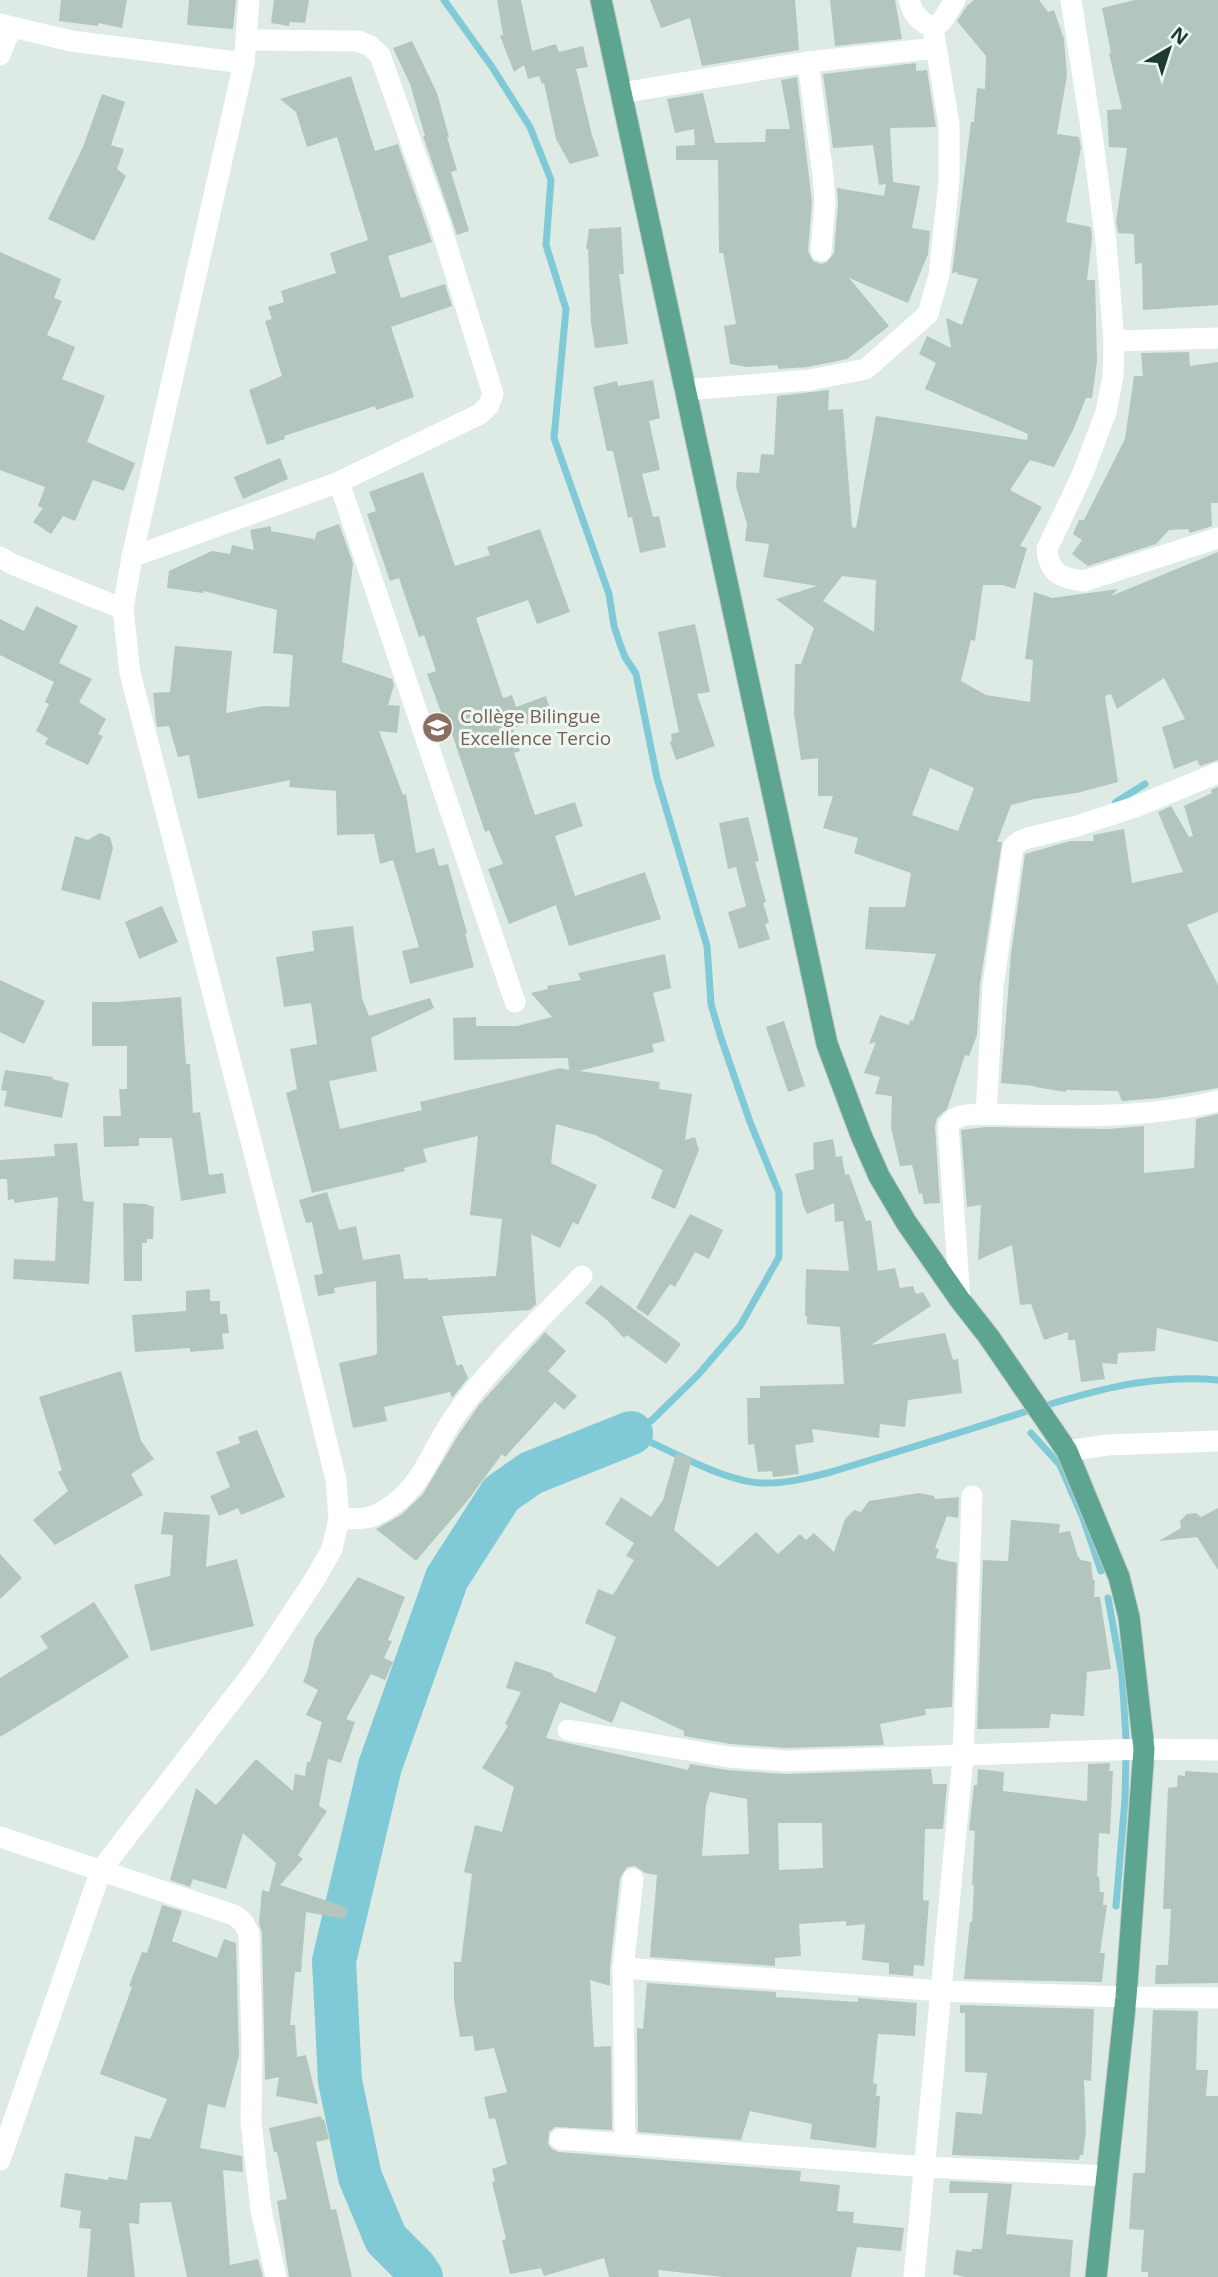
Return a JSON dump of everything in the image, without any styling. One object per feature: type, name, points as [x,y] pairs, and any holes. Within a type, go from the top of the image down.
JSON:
[{"type":"main road","points":[[601,0],[827,1044],[879,1176],[906,1222],[1061,1443],[1119,1577],[1129,1618],[1144,1749],[1126,1997],[1096,2277]]},
{"type":"street","points":[[0,2160],[102,1870],[255,1670],[332,1549],[339,1519],[336,1480],[288,1280],[131,673],[123,609],[132,557],[244,62],[249,0]]},
{"type":"street","points":[[685,390],[810,380],[866,369],[928,314],[939,275],[949,181],[949,124],[934,38],[919,21],[909,0]]},
{"type":"street","points":[[934,38],[955,0]]},
{"type":"street","points":[[1070,0],[1106,243],[1114,341],[1113,376],[1106,412],[1083,473],[1047,549],[1048,562],[1057,573],[1069,579],[1084,581],[1218,538]]},
{"type":"street","points":[[0,55],[5,26],[71,41],[244,62]]},
{"type":"street","points":[[621,93],[934,38]]},
{"type":"street","points":[[132,557],[339,482],[480,414],[489,405],[493,394],[439,221],[380,55],[370,46],[358,41],[247,40]]},
{"type":"street","points":[[808,62],[825,202],[821,251]]},
{"type":"street","points":[[1114,341],[1218,338]]},
{"type":"street","points":[[339,482],[514,1002]]},
{"type":"street","points":[[0,557],[123,609]]},
{"type":"street","points":[[986,1114],[993,986],[1013,847],[1028,838],[1077,826],[1135,807],[1218,773]]},
{"type":"street","points":[[960,1300],[948,1126],[952,1120],[960,1116],[986,1114],[1062,1116],[1166,1112],[1218,1101]]},
{"type":"street","points":[[339,1519],[369,1519],[396,1502],[419,1478],[454,1417],[486,1377],[582,1276]]},
{"type":"street","points":[[1061,1443],[1119,1445],[1218,1441]]},
{"type":"street","points":[[914,2277],[963,1757],[972,1496]]},
{"type":"street","points":[[568,1730],[729,1757],[786,1761],[1144,1749],[1218,1750]]},
{"type":"street","points":[[0,1837],[234,1915],[243,1922],[249,1933],[251,2122],[261,2210],[276,2277]]},
{"type":"street","points":[[625,2144],[623,1968],[633,1879]]},
{"type":"street","points":[[623,1968],[942,1992],[1218,1998]]},
{"type":"street","points":[[560,2139],[926,2167],[1107,2176]]},
{"type":"building","points":[[61,0],[127,0],[122,28],[98,23],[98,26],[59,21]]},
{"type":"building","points":[[189,0],[236,0],[233,29],[187,25]]},
{"type":"building","points":[[274,0],[309,0],[305,23],[290,22],[289,26],[271,23]]},
{"type":"building","points":[[497,0],[521,0],[532,51],[556,44],[559,52],[583,46],[588,67],[576,69],[599,156],[570,164],[556,139],[544,83],[542,84],[539,76],[528,79],[524,65],[514,72],[500,36],[503,35]]},
{"type":"building","points":[[650,0],[795,0],[799,50],[702,66],[690,18],[661,28]]},
{"type":"building","points":[[830,0],[895,0],[902,39],[835,46]]},
{"type":"building","points":[[974,0],[1039,0],[1048,12],[1054,10],[1064,39],[1067,75],[1057,134],[1079,137],[1081,148],[1066,222],[1091,227],[1087,280],[1095,280],[1097,361],[1092,398],[1086,398],[1054,467],[1030,460],[1010,490],[1042,507],[1020,546],[1027,548],[1015,589],[1003,585],[983,585],[975,641],[971,640],[961,681],[986,695],[1030,702],[1033,660],[1025,659],[1034,592],[1052,598],[1118,589],[1111,596],[1218,552],[1218,760],[1200,766],[1197,760],[1174,769],[1162,727],[1185,719],[1164,678],[1117,709],[1111,694],[1105,696],[1118,782],[1077,793],[1011,805],[997,842],[1002,842],[980,984],[977,1035],[969,1056],[965,1055],[947,1109],[937,1118],[935,1126],[940,1203],[924,1204],[912,1165],[900,1166],[891,1128],[892,1096],[875,1094],[880,1077],[864,1073],[876,1042],[869,1044],[880,1015],[909,1025],[910,1020],[913,1021],[936,954],[865,949],[869,907],[905,907],[911,873],[854,853],[858,838],[823,828],[833,796],[818,796],[818,758],[801,760],[794,714],[795,664],[801,664],[814,628],[776,599],[817,586],[763,577],[769,544],[745,541],[747,524],[736,487],[737,472],[759,473],[761,454],[774,455],[777,396],[829,390],[828,410],[843,409],[852,527],[856,528],[876,416],[1027,440],[1028,434],[925,389],[936,363],[919,354],[927,336],[951,348],[946,318],[962,325],[978,279],[957,274],[958,272],[952,273],[977,88],[985,89],[986,56],[957,21]],"holes":[[[842,576],[876,580],[874,632],[823,601]],[[930,768],[974,788],[958,831],[912,815]]]},
{"type":"building","points":[[1135,0],[1218,0],[1218,305],[1143,310],[1142,263],[1135,264],[1134,234],[1118,233],[1116,221],[1127,148],[1109,147],[1107,110],[1122,109],[1102,8]]},
{"type":"building","points":[[412,41],[437,93],[457,170],[451,172],[469,231],[457,235],[423,136],[410,84],[393,48]]},
{"type":"building","points":[[916,63],[916,71],[927,70],[936,127],[890,128],[893,182],[920,186],[912,228],[930,231],[928,254],[908,303],[849,278],[889,326],[847,359],[808,367],[778,369],[778,365],[747,367],[730,364],[724,326],[736,324],[723,253],[719,253],[718,160],[676,160],[676,146],[695,145],[694,129],[675,133],[667,99],[703,93],[715,143],[765,142],[766,129],[790,129],[781,80],[797,77],[812,202],[808,251],[813,261],[821,264],[827,262],[834,253],[837,188],[884,196],[886,184],[879,185],[873,145],[833,148],[823,74]]},
{"type":"building","points":[[351,76],[375,151],[398,144],[432,242],[388,256],[401,298],[445,284],[452,306],[391,327],[414,397],[376,410],[375,406],[284,436],[285,439],[267,445],[249,390],[282,376],[265,321],[272,319],[268,307],[284,302],[281,291],[336,273],[330,253],[368,240],[337,137],[307,147],[296,112],[280,99]]},
{"type":"building","points":[[102,94],[125,102],[111,145],[124,149],[117,169],[126,176],[94,241],[48,219],[83,147]]},
{"type":"building","points":[[621,227],[624,274],[619,274],[628,344],[595,348],[586,249],[589,229]]},
{"type":"building","points":[[0,252],[61,279],[54,298],[62,301],[47,335],[75,347],[62,379],[105,396],[87,442],[135,463],[124,491],[93,480],[75,521],[63,516],[51,534],[33,522],[43,508],[38,506],[45,487],[0,470]]},
{"type":"building","points":[[1189,352],[1190,366],[1218,362],[1218,503],[1211,503],[1212,526],[1190,533],[1188,529],[1169,530],[1156,544],[1088,566],[1072,554],[1082,540],[1073,534],[1079,520],[1084,520],[1125,439],[1134,376],[1143,376],[1141,353]]},
{"type":"building","points":[[653,380],[660,418],[649,421],[660,470],[642,474],[653,517],[659,516],[666,547],[640,553],[632,517],[628,518],[613,451],[607,451],[593,387],[617,381],[618,386]]},
{"type":"building","points":[[280,458],[288,479],[243,499],[234,477]]},
{"type":"building","points":[[423,472],[455,566],[490,555],[487,547],[540,529],[570,612],[537,624],[528,600],[476,618],[503,698],[512,695],[516,707],[546,696],[552,716],[513,728],[520,751],[514,753],[535,815],[575,802],[583,826],[555,836],[575,896],[645,872],[661,919],[569,946],[556,905],[509,924],[488,869],[503,864],[489,830],[485,832],[447,719],[444,720],[427,674],[436,671],[424,635],[419,637],[399,578],[390,581],[367,514],[376,511],[369,492]]},
{"type":"building","points":[[339,524],[353,563],[342,662],[392,679],[394,685],[388,705],[400,706],[397,733],[379,731],[403,795],[406,794],[416,853],[434,848],[439,866],[448,864],[474,967],[410,984],[402,951],[419,947],[393,860],[380,864],[374,834],[337,835],[336,791],[289,787],[290,780],[198,799],[189,755],[178,757],[169,726],[157,727],[156,721],[153,693],[170,692],[175,646],[232,651],[226,713],[264,706],[289,707],[293,655],[273,653],[277,610],[204,591],[167,588],[169,571],[212,551],[230,554],[232,545],[254,550],[250,530],[271,526],[271,531],[314,541],[317,532]]},
{"type":"building","points":[[36,606],[78,626],[59,663],[92,679],[79,702],[106,719],[98,734],[103,736],[88,765],[45,744],[48,738],[36,731],[49,704],[45,702],[54,682],[0,655],[0,619],[24,631]]},
{"type":"building","points":[[695,624],[710,692],[697,694],[715,746],[676,760],[670,742],[671,734],[679,732],[658,632]]},
{"type":"building","points":[[1218,787],[1218,912],[1187,925],[1218,985],[1218,1088],[1122,1101],[1118,1091],[1066,1092],[1001,1083],[1011,954],[1025,854],[1070,841],[1094,841],[1093,835],[1124,829],[1132,883],[1183,872],[1158,812],[1171,806],[1189,837],[1193,836],[1184,806],[1212,793],[1211,790]]},
{"type":"building","points":[[748,817],[759,861],[755,862],[766,902],[763,903],[769,922],[765,924],[770,939],[739,949],[728,912],[750,905],[746,906],[736,867],[728,869],[719,823]]},
{"type":"building","points":[[100,833],[110,837],[113,848],[100,900],[61,890],[75,836],[88,840]]},
{"type":"building","points":[[162,906],[178,942],[139,959],[125,922]]},
{"type":"building","points":[[353,926],[362,998],[369,1016],[430,998],[434,1008],[371,1038],[377,1071],[329,1081],[340,1129],[422,1110],[420,1102],[560,1068],[569,1070],[568,1058],[454,1060],[453,1018],[476,1017],[476,1026],[517,1026],[552,1017],[531,993],[548,989],[547,986],[581,980],[578,973],[665,954],[671,988],[653,993],[665,1041],[652,1044],[654,1052],[579,1071],[660,1082],[659,1089],[692,1094],[685,1140],[695,1137],[699,1150],[675,1209],[651,1198],[663,1170],[595,1135],[556,1124],[551,1163],[597,1185],[578,1225],[573,1222],[560,1248],[531,1234],[536,1304],[530,1310],[442,1316],[457,1366],[462,1364],[468,1378],[452,1398],[450,1392],[384,1407],[387,1421],[353,1428],[339,1363],[377,1353],[376,1281],[334,1288],[335,1293],[318,1296],[314,1275],[323,1274],[312,1222],[306,1223],[299,1200],[327,1192],[339,1230],[356,1226],[363,1260],[400,1254],[404,1279],[496,1276],[502,1219],[470,1215],[478,1136],[423,1149],[427,1162],[404,1168],[405,1171],[312,1193],[286,1093],[297,1089],[290,1049],[317,1044],[311,1003],[284,1007],[276,957],[314,951],[312,931]]},
{"type":"building","points":[[0,980],[45,1001],[24,1044],[0,1032]]},
{"type":"building","points":[[181,997],[193,1113],[200,1112],[209,1175],[223,1173],[226,1193],[181,1201],[172,1138],[139,1138],[139,1146],[104,1147],[103,1116],[121,1116],[119,1089],[127,1089],[127,1046],[92,1046],[92,1002]]},
{"type":"building","points":[[784,1021],[805,1086],[788,1092],[766,1027]]},
{"type":"building","points":[[5,1070],[53,1077],[52,1079],[69,1083],[62,1118],[4,1106],[7,1091],[1,1090]]},
{"type":"building","points":[[1218,1114],[1218,1342],[1157,1328],[1155,1351],[1118,1353],[1117,1364],[1102,1363],[1105,1379],[1081,1382],[1075,1340],[1068,1340],[1068,1332],[1044,1340],[1031,1304],[1020,1305],[1012,1245],[978,1260],[981,1205],[967,1207],[961,1130],[986,1127],[1108,1129],[1144,1126],[1144,1173],[1194,1168],[1196,1119]]},
{"type":"building","points":[[833,1139],[836,1157],[842,1156],[845,1175],[849,1174],[866,1221],[871,1220],[878,1271],[895,1268],[900,1288],[913,1286],[916,1294],[923,1292],[931,1306],[871,1345],[945,1333],[953,1360],[958,1359],[962,1393],[908,1400],[905,1427],[880,1424],[879,1438],[812,1429],[814,1442],[795,1445],[799,1474],[773,1477],[772,1471],[758,1472],[754,1444],[748,1445],[747,1398],[760,1398],[760,1386],[844,1384],[840,1327],[807,1324],[805,1316],[806,1269],[849,1271],[843,1221],[835,1222],[834,1203],[807,1214],[795,1174],[814,1169],[813,1143]]},
{"type":"building","points":[[77,1143],[83,1201],[94,1202],[89,1284],[13,1279],[14,1259],[55,1261],[58,1197],[14,1203],[14,1199],[8,1200],[7,1179],[0,1179],[0,1160],[55,1156],[54,1144]]},
{"type":"building","points":[[123,1203],[154,1207],[153,1239],[142,1243],[142,1281],[124,1281]]},
{"type":"building","points":[[690,1214],[723,1230],[709,1259],[695,1252],[675,1287],[670,1284],[648,1316],[636,1308]]},
{"type":"building","points":[[601,1285],[681,1344],[666,1364],[627,1335],[624,1338],[585,1303]]},
{"type":"building","points":[[210,1289],[210,1301],[220,1301],[220,1314],[227,1314],[229,1333],[222,1334],[224,1349],[190,1352],[190,1348],[135,1352],[132,1315],[186,1311],[186,1291]]},
{"type":"building","points":[[545,1332],[566,1351],[548,1371],[577,1396],[564,1410],[555,1402],[505,1457],[502,1454],[468,1500],[416,1561],[376,1529],[401,1515],[423,1494],[479,1405]]},
{"type":"building","points":[[121,1371],[141,1441],[154,1459],[131,1474],[143,1495],[55,1545],[33,1520],[68,1491],[58,1472],[62,1470],[39,1397]]},
{"type":"building","points":[[257,1430],[285,1497],[241,1515],[238,1508],[219,1516],[210,1496],[230,1487],[216,1452],[240,1443],[238,1437]]},
{"type":"building","points":[[676,1453],[692,1458],[674,1530],[718,1567],[756,1532],[778,1554],[800,1534],[806,1540],[814,1533],[834,1552],[845,1519],[854,1510],[861,1512],[869,1501],[919,1493],[934,1496],[935,1499],[959,1497],[958,1518],[947,1516],[935,1548],[939,1549],[936,1558],[957,1563],[952,1707],[925,1709],[926,1715],[880,1724],[884,1745],[786,1748],[731,1744],[684,1736],[684,1731],[621,1701],[612,1723],[560,1702],[546,1738],[688,1770],[690,1764],[785,1774],[931,1769],[933,1784],[947,1784],[943,1829],[925,1829],[923,1900],[929,1901],[924,1966],[914,1965],[913,1976],[889,1974],[889,1963],[862,1960],[865,1924],[846,1926],[846,1921],[799,1924],[801,1956],[775,1958],[775,1966],[650,1957],[657,1875],[645,1873],[635,1866],[627,1867],[620,1878],[610,1986],[590,1980],[594,2047],[611,2046],[612,2130],[555,2127],[549,2132],[548,2144],[559,2152],[801,2171],[800,2181],[840,2185],[837,2211],[854,2212],[853,2223],[904,2228],[901,2251],[857,2247],[851,2277],[723,2277],[658,2270],[659,2277],[609,2277],[604,2258],[544,2276],[541,2268],[510,2274],[502,2240],[506,2239],[492,2182],[495,2181],[492,2169],[507,2164],[495,2118],[489,2119],[484,2097],[507,2092],[494,2048],[475,2051],[473,2036],[460,2037],[454,2001],[454,1962],[461,1962],[472,1874],[464,1872],[475,1825],[502,1832],[514,1787],[482,1768],[508,1726],[505,1724],[521,1692],[506,1688],[515,1661],[552,1673],[554,1677],[596,1693],[616,1637],[585,1623],[598,1589],[613,1595],[634,1560],[626,1556],[634,1543],[605,1524],[621,1497],[651,1517],[663,1500]],"holes":[[[710,1792],[747,1799],[749,1854],[702,1856],[706,1805]],[[778,1823],[822,1823],[823,1868],[779,1870]]]},
{"type":"building","points":[[1218,1508],[1218,1570],[1197,1537],[1159,1541],[1181,1528],[1180,1521],[1187,1514],[1196,1513],[1201,1517]]},
{"type":"building","points":[[164,1512],[210,1515],[206,1567],[237,1559],[254,1626],[151,1651],[134,1585],[170,1576],[173,1535],[161,1534]]},
{"type":"building","points":[[1011,1520],[1060,1524],[1059,1533],[1070,1531],[1078,1557],[1091,1562],[1095,1580],[1094,1597],[1100,1597],[1111,1669],[1087,1672],[1084,1716],[1051,1714],[1049,1728],[977,1729],[983,1560],[1008,1561]]},
{"type":"building","points":[[0,1554],[22,1578],[0,1599]]},
{"type":"building","points":[[358,1577],[405,1597],[384,1658],[393,1662],[385,1680],[371,1674],[346,1719],[355,1722],[341,1763],[328,1759],[319,1806],[327,1811],[298,1855],[303,1859],[280,1885],[348,1908],[345,1919],[306,1912],[301,1972],[295,1972],[290,2025],[295,2025],[297,2057],[306,2055],[318,2104],[276,2096],[279,2077],[265,2080],[262,1933],[259,1923],[262,1890],[269,1892],[276,1863],[243,1833],[226,1889],[193,1879],[190,1887],[170,1880],[196,1788],[216,1805],[256,1759],[293,1791],[295,1774],[305,1776],[307,1762],[310,1762],[322,1722],[306,1715],[318,1690],[303,1682],[315,1638]]},
{"type":"building","points":[[94,1602],[129,1657],[0,1737],[0,1678],[48,1648],[40,1636]]},
{"type":"building","points":[[1110,1763],[1109,1771],[1113,1771],[1110,1834],[1099,1833],[1097,1877],[1099,1876],[1100,1892],[1104,1892],[1103,1905],[1107,1905],[1100,1953],[1105,1953],[1102,1982],[964,1979],[974,1885],[975,1831],[969,1830],[978,1769],[1004,1772],[1003,1791],[1087,1801],[1088,1764]]},
{"type":"building","points":[[1185,1771],[1218,1773],[1218,1983],[1155,1984],[1156,1965],[1168,1965],[1171,1909],[1163,1909],[1168,1788],[1177,1787],[1178,1775],[1185,1776]]},
{"type":"building","points":[[162,1905],[182,1911],[172,1941],[217,1958],[224,1939],[236,1943],[239,2056],[225,2108],[208,2104],[200,2148],[242,2156],[243,2172],[223,2170],[230,2265],[258,2259],[263,2277],[187,2277],[171,2202],[140,2203],[139,2224],[129,2223],[135,2277],[87,2277],[91,2229],[79,2228],[81,2211],[60,2207],[65,2173],[108,2180],[109,2177],[127,2180],[135,2136],[150,2139],[167,2099],[100,2074],[132,1987],[129,1986],[142,1952],[147,1953]]},
{"type":"building","points":[[647,1983],[776,1992],[776,1997],[858,2002],[858,1998],[917,2003],[915,2036],[878,2034],[873,2083],[877,2084],[876,2096],[880,2096],[876,2148],[810,2139],[812,2124],[750,2111],[741,2140],[638,2132],[637,2028],[643,2029]]},
{"type":"building","points":[[960,2005],[1094,2009],[1091,2081],[1084,2080],[1086,2131],[1083,2155],[1080,2155],[1079,2160],[952,2155],[956,2112],[982,2114],[987,2073],[965,2072],[965,2013],[960,2013]]},
{"type":"building","points":[[1153,2010],[1198,2011],[1196,2070],[1208,2070],[1206,2096],[1218,2096],[1218,2277],[1148,2277],[1148,2272],[1141,2272],[1144,2230],[1129,2229],[1133,2173],[1145,2173]]},
{"type":"building","points":[[321,2116],[329,2139],[316,2142],[331,2210],[336,2209],[352,2277],[289,2277],[277,2201],[287,2199],[269,2128]]},
{"type":"building","points":[[950,2181],[1012,2184],[1006,2234],[1073,2240],[1070,2277],[965,2277],[953,2274],[956,2250],[971,2252],[972,2249],[982,2249],[988,2193],[949,2193]]},
{"type":"waterway","points":[[444,0],[492,67],[530,127],[551,180],[546,245],[566,309],[554,438],[609,594],[620,644],[636,674],[657,778],[707,946],[711,1004],[721,1038],[750,1122],[779,1193],[779,1257],[740,1326],[698,1375],[652,1420],[631,1433]]},
{"type":"waterway","points":[[1116,802],[1145,784]]},
{"type":"waterway","points":[[631,1433],[730,1477],[761,1483],[779,1483],[831,1472],[1053,1403],[1107,1389],[1161,1380],[1218,1380]]},
{"type":"waterway","points":[[421,2277],[386,2239],[360,2177],[340,2081],[334,1961],[380,1766],[447,1578],[501,1494],[531,1473],[631,1433]]},
{"type":"waterway","points":[[1031,1433],[1060,1465],[1083,1518],[1101,1571]]},
{"type":"waterway","points":[[1108,1598],[1122,1675],[1126,1738]]},
{"type":"waterway","points":[[1116,1906],[1126,1753]]},
{"type":"place","name":"Collège Bilingue Excellence Tercio","points":[[437,727]]}]
